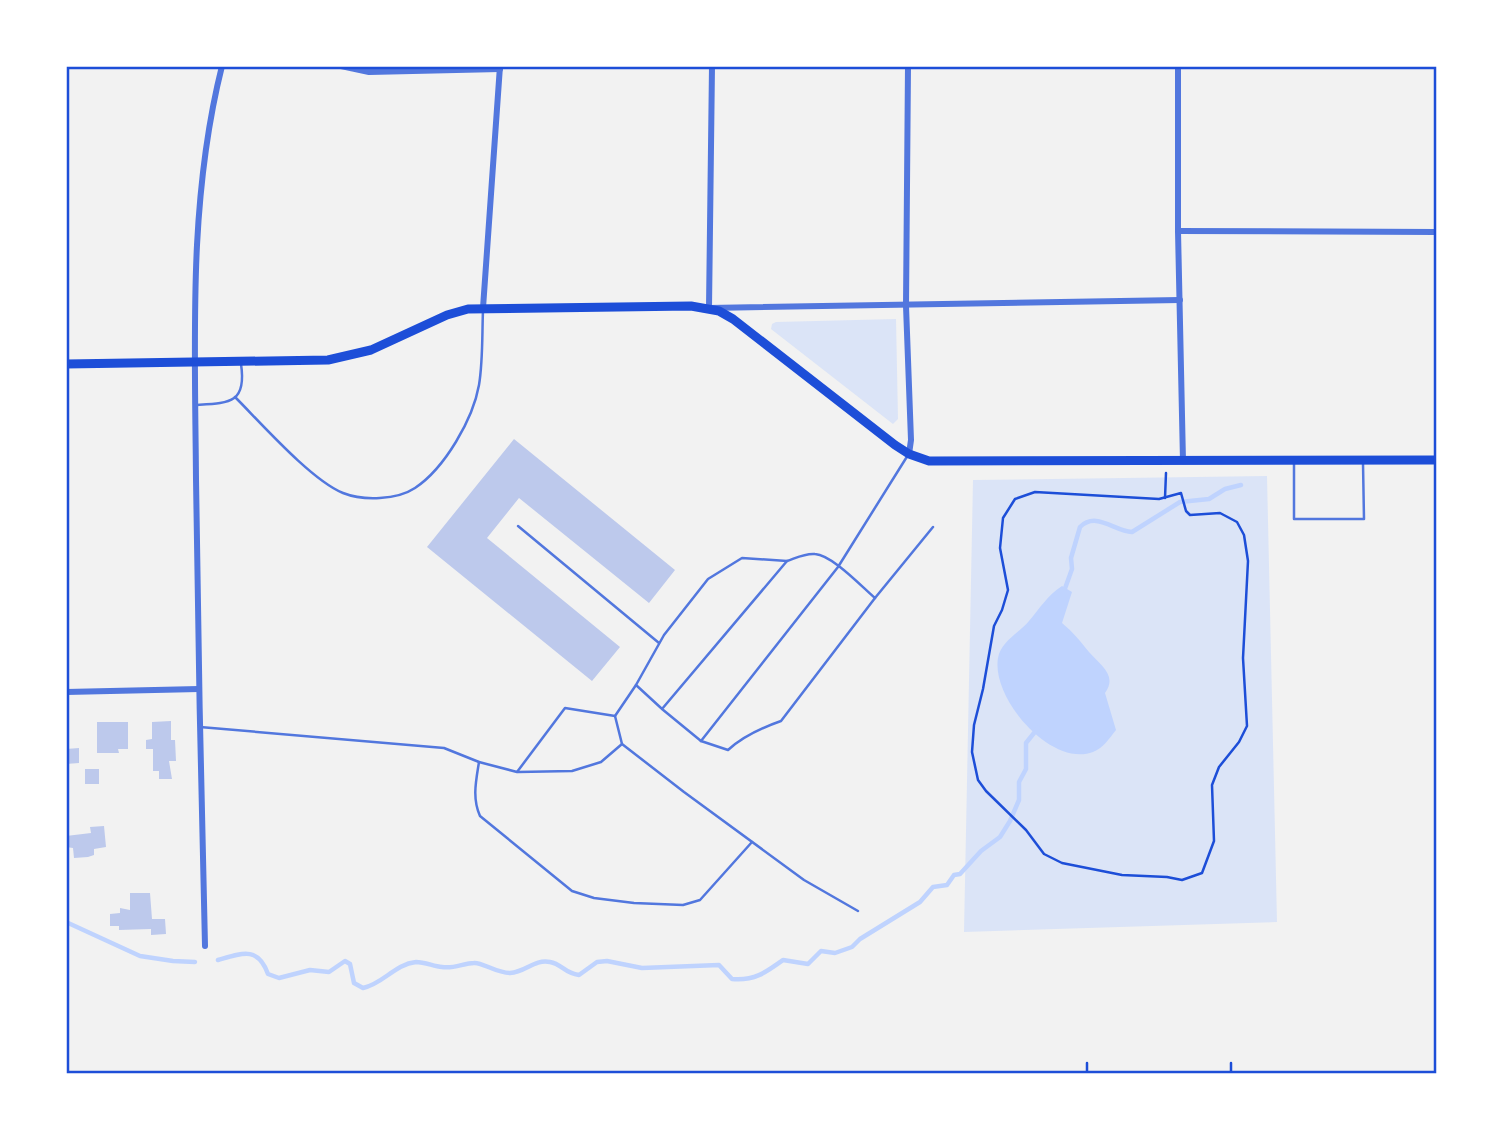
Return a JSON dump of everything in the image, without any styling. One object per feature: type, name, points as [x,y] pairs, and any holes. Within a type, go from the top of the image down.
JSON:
[{"type":"main road","points":[[66,364],[342,358],[371,350],[447,315],[483,308],[691,306],[725,314],[744,326],[875,431],[909,454],[929,461],[1437,460]]},
{"type":"street","points":[[205,946],[195,405],[196,266],[202,177],[222,66]]},
{"type":"street","points":[[341,66],[369,72],[500,68],[483,308]]},
{"type":"street","points":[[712,66],[709,309],[1180,300]]},
{"type":"street","points":[[908,66],[906,306],[911,440],[909,454]]},
{"type":"street","points":[[1178,66],[1183,461]]},
{"type":"street","points":[[1178,231],[1437,232]]},
{"type":"street","points":[[66,692],[199,690]]},
{"type":"lane","points":[[235,397],[323,481],[343,493],[365,497],[394,496],[415,488],[434,469],[456,442],[470,415],[479,386],[483,308]]},
{"type":"lane","points":[[195,405],[226,403],[235,397],[243,382],[240,362]]},
{"type":"lane","points":[[701,741],[838,566],[909,454]]},
{"type":"lane","points":[[1294,462],[1294,519],[1364,519],[1363,461]]},
{"type":"lane","points":[[518,526],[659,643]]},
{"type":"lane","points":[[636,685],[701,741],[728,750],[737,741],[781,721],[933,527]]},
{"type":"lane","points":[[858,911],[804,880],[622,744],[615,716],[659,643],[708,579],[742,558],[787,561],[803,555],[817,554],[838,566],[875,598]]},
{"type":"lane","points":[[662,709],[787,561]]},
{"type":"lane","points":[[517,772],[565,708],[615,716]]},
{"type":"lane","points":[[200,727],[444,748],[479,762],[517,772],[572,771],[601,762],[622,744]]},
{"type":"lane","points":[[479,762],[475,792],[480,816],[572,891],[594,898],[683,905],[700,900],[752,842]]},
{"type":"path","points":[[1165,498],[1166,473]]},
{"type":"path","points":[[1035,492],[1165,498],[1179,493],[1183,495],[1190,515],[1220,513],[1237,522],[1244,535],[1248,561],[1243,658],[1247,726],[1239,742],[1219,767],[1212,785],[1214,841],[1202,873],[1182,880],[1122,875],[1062,863],[1044,853],[978,780],[972,752],[974,725],[994,626],[1008,590],[1000,548],[1003,518],[1015,499],[1035,492]]},
{"type":"path","points":[[1087,1063],[1087,1073]]},
{"type":"path","points":[[1231,1063],[1231,1073]]},
{"type":"shaded area","points":[[896,319],[898,419],[893,424],[771,329],[776,322]]},
{"type":"shaded area","points":[[1267,476],[1277,922],[964,932],[973,480]]},
{"type":"water","points":[[1062,586],[1072,592],[1062,623],[1102,666],[1110,681],[1105,693],[1116,730],[1103,746],[1093,752],[1077,754],[1059,750],[1043,740],[1014,710],[998,674],[998,658],[1003,647]]},
{"type":"building","points":[[514,439],[675,570],[649,603],[519,498],[487,538],[620,647],[592,681],[427,547]]},
{"type":"building","points":[[171,721],[171,740],[175,740],[176,761],[169,761],[172,779],[159,779],[159,771],[153,771],[153,749],[146,749],[146,740],[152,739],[152,722]]},
{"type":"building","points":[[97,722],[128,722],[128,749],[118,749],[119,753],[97,753]]},
{"type":"building","points":[[79,748],[79,763],[66,764],[66,749]]},
{"type":"building","points":[[85,769],[99,769],[99,784],[85,784]]},
{"type":"building","points":[[104,826],[106,847],[94,849],[94,855],[74,858],[73,848],[66,847],[66,836],[91,833],[90,827]]},
{"type":"building","points":[[130,893],[150,893],[152,919],[165,919],[166,934],[151,935],[151,929],[119,930],[119,926],[110,926],[110,914],[120,913],[120,908],[130,910]]},
{"type":"waterway","points":[[1063,594],[1072,569],[1071,558],[1080,527],[1086,523],[1099,521],[1132,532],[1180,502],[1209,499],[1225,489],[1241,485]]},
{"type":"waterway","points":[[218,960],[242,954],[254,955],[264,965],[268,974],[279,978],[310,970],[329,972],[345,961],[350,964],[354,983],[363,988],[377,983],[402,966],[416,962],[446,967],[477,963],[510,973],[539,962],[550,962],[579,975],[597,962],[607,961],[642,968],[719,965],[732,979],[747,979],[759,975],[783,960],[808,964],[821,951],[835,953],[852,947],[860,939],[920,902],[933,887],[947,885],[954,875],[960,874],[981,851],[1000,837],[1019,800],[1019,782],[1026,769],[1026,743],[1038,728]]},
{"type":"waterway","points":[[66,922],[140,956],[195,962]]}]
